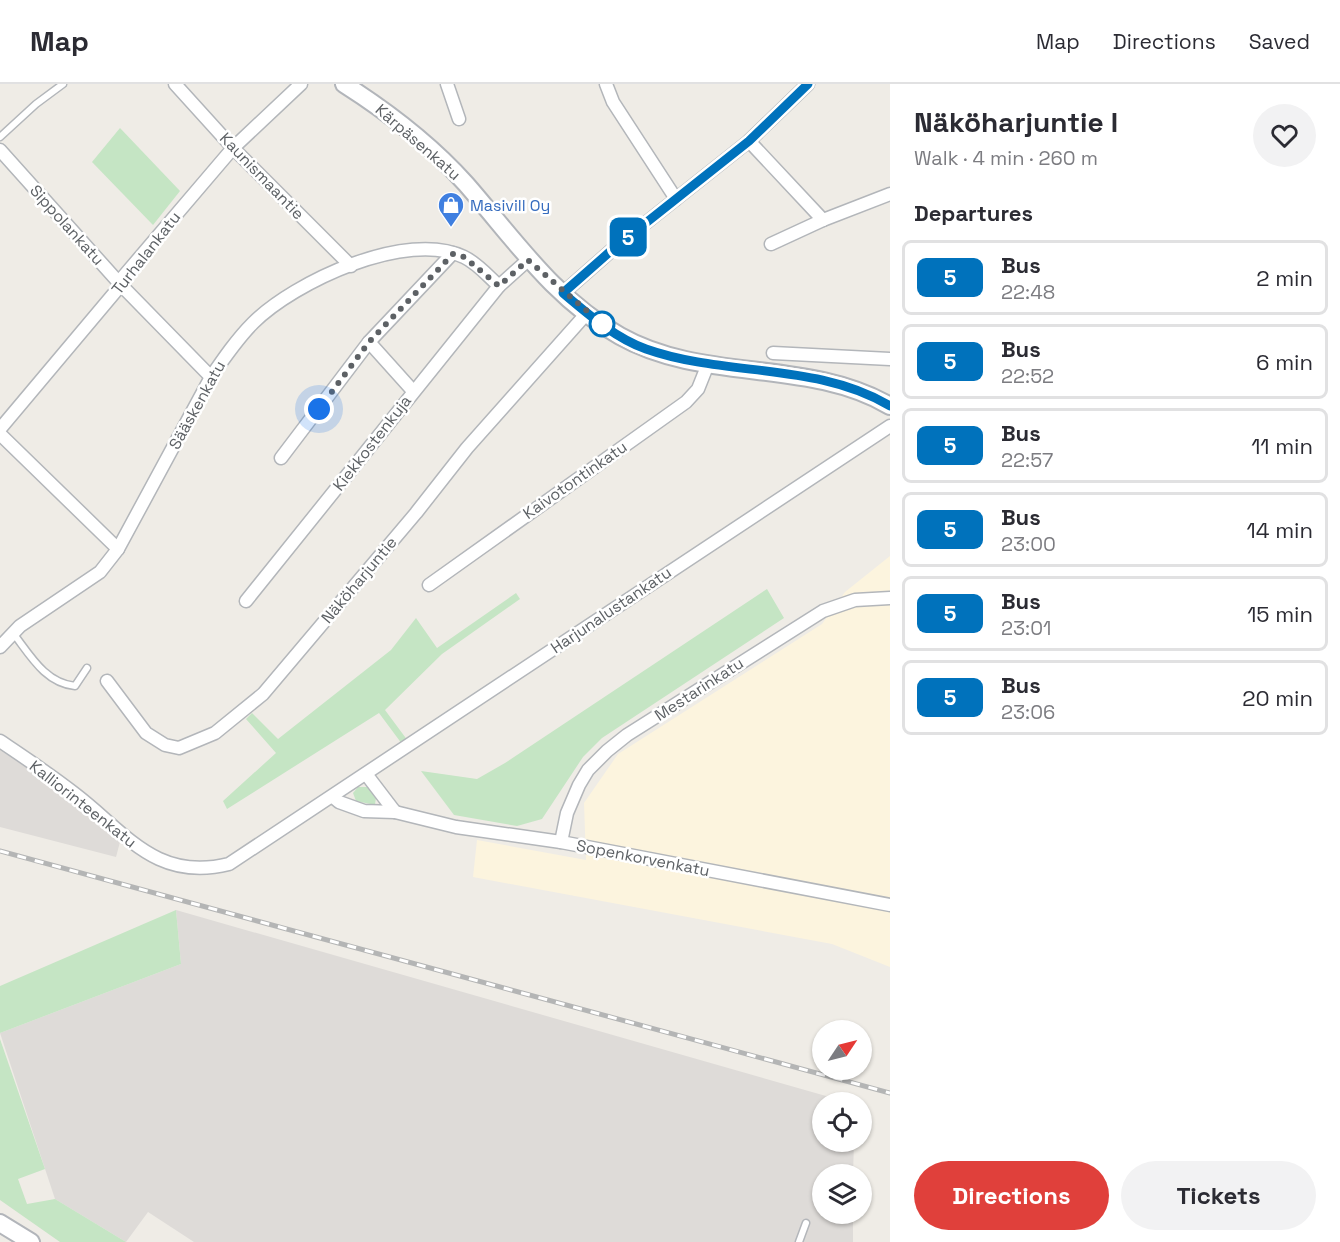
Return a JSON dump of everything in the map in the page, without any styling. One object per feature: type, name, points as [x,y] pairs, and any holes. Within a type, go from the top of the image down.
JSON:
[{"type":"street","name":"Kaunismaantie","points":[[175,84],[233,148],[351,266]]},
{"type":"street","name":"Turhalankatu","points":[[0,429],[121,285],[123,277],[233,148],[301,84]]},
{"type":"street","name":"Kärpäsenkatu","points":[[344,84],[405,128],[465,183],[528,260],[563,293],[618,335],[644,349],[708,364],[820,380],[856,390],[890,406]]},
{"type":"street","points":[[447,84],[459,119]]},
{"type":"street","points":[[606,84],[613,102],[676,199]]},
{"type":"street","points":[[563,293],[749,141],[808,84]]},
{"type":"street","points":[[749,141],[823,220]]},
{"type":"street","name":"Sippolankatu","points":[[0,150],[121,285],[211,377]]},
{"type":"street","points":[[771,244],[823,220],[890,194]]},
{"type":"street","name":"Sääskenkatu","points":[[0,647],[13,633],[100,572],[118,549],[211,377],[227,353],[254,322],[293,292],[317,279],[351,266],[388,254],[417,249],[453,254]]},
{"type":"street","points":[[281,458],[369,342],[453,254],[464,257],[499,286]]},
{"type":"street","name":"Kiekkostenkuja","points":[[246,601],[499,286],[528,260]]},
{"type":"street","name":"Näköharjuntie","points":[[107,681],[146,733],[165,745],[179,748],[215,733],[263,694],[416,513],[467,448],[587,313]]},
{"type":"street","points":[[369,342],[413,392]]},
{"type":"street","points":[[773,353],[890,359]]},
{"type":"street","name":"Kaivotontinkatu","points":[[429,585],[686,402],[698,388],[708,364]]},
{"type":"street","name":"Harjunalustankatu","points":[[333,797],[890,426]]},
{"type":"street","points":[[0,434],[118,549]]},
{"type":"street","name":"Mestarinkatu","points":[[561,842],[567,813],[588,770],[627,735],[823,611],[855,600],[890,598]]},
{"type":"street","name":"Kalliorinteenkatu","points":[[0,741],[76,794],[127,840],[158,858],[182,866],[205,870],[229,864],[333,797]]},
{"type":"street","points":[[366,774],[395,812]]},
{"type":"street","points":[[333,797],[339,802],[364,811],[395,812]]},
{"type":"street","name":"Sopenkorvenkatu","points":[[395,812],[456,827],[561,842],[890,905]]},
{"type":"street","points":[[0,1223],[31,1242]]},
{"type":"lane","points":[[0,138],[36,104],[63,84]]},
{"type":"lane","points":[[13,633],[46,675],[62,684],[75,686],[87,668]]},
{"type":"lane","points":[[799,1242],[806,1223]]},
{"type":"shaded area","points":[[890,556],[890,967],[832,944],[473,877],[477,840],[586,860],[584,803],[618,754],[822,624],[845,592]]},
{"type":"shaded area","points":[[0,748],[72,800],[120,842],[116,857],[0,827]]},
{"type":"shaded area","points":[[176,910],[812,1092],[812,1152],[854,1152],[853,1164],[812,1164],[812,1224],[853,1224],[853,1242],[194,1242],[148,1212],[126,1242],[55,1199],[0,1033],[181,964]]},
{"type":"green space","points":[[120,128],[180,191],[153,225],[92,162]]},
{"type":"green space","points":[[767,589],[784,618],[602,738],[583,757],[542,819],[517,826],[454,815],[421,771],[477,779],[505,763]]},
{"type":"green space","points":[[516,593],[520,599],[442,654],[385,710],[408,741],[402,744],[379,713],[227,809],[223,801],[276,753],[246,719],[252,713],[278,739],[391,650],[416,618],[437,648]]},
{"type":"green space","points":[[358,787],[367,787],[376,797],[375,805],[356,801],[353,793]]},
{"type":"green space","points":[[176,910],[181,964],[0,1033],[0,986]]},
{"type":"green space","points":[[0,1039],[45,1169],[18,1179],[27,1204],[55,1199],[126,1242],[60,1242],[0,1200]]},
{"type":"railway","points":[[0,851],[890,1093]]},
{"type":"bus line","name":"5","points":[[808,84],[749,141],[613,249],[563,293],[618,335],[644,349],[708,364],[820,380],[856,390],[890,406]]},
{"type":"place","name":"Masivill Oy","points":[[451,228]]},
{"type":"route","points":[[319,409],[369,342],[453,254],[464,257],[499,286],[528,260],[563,293],[602,324]]}]
